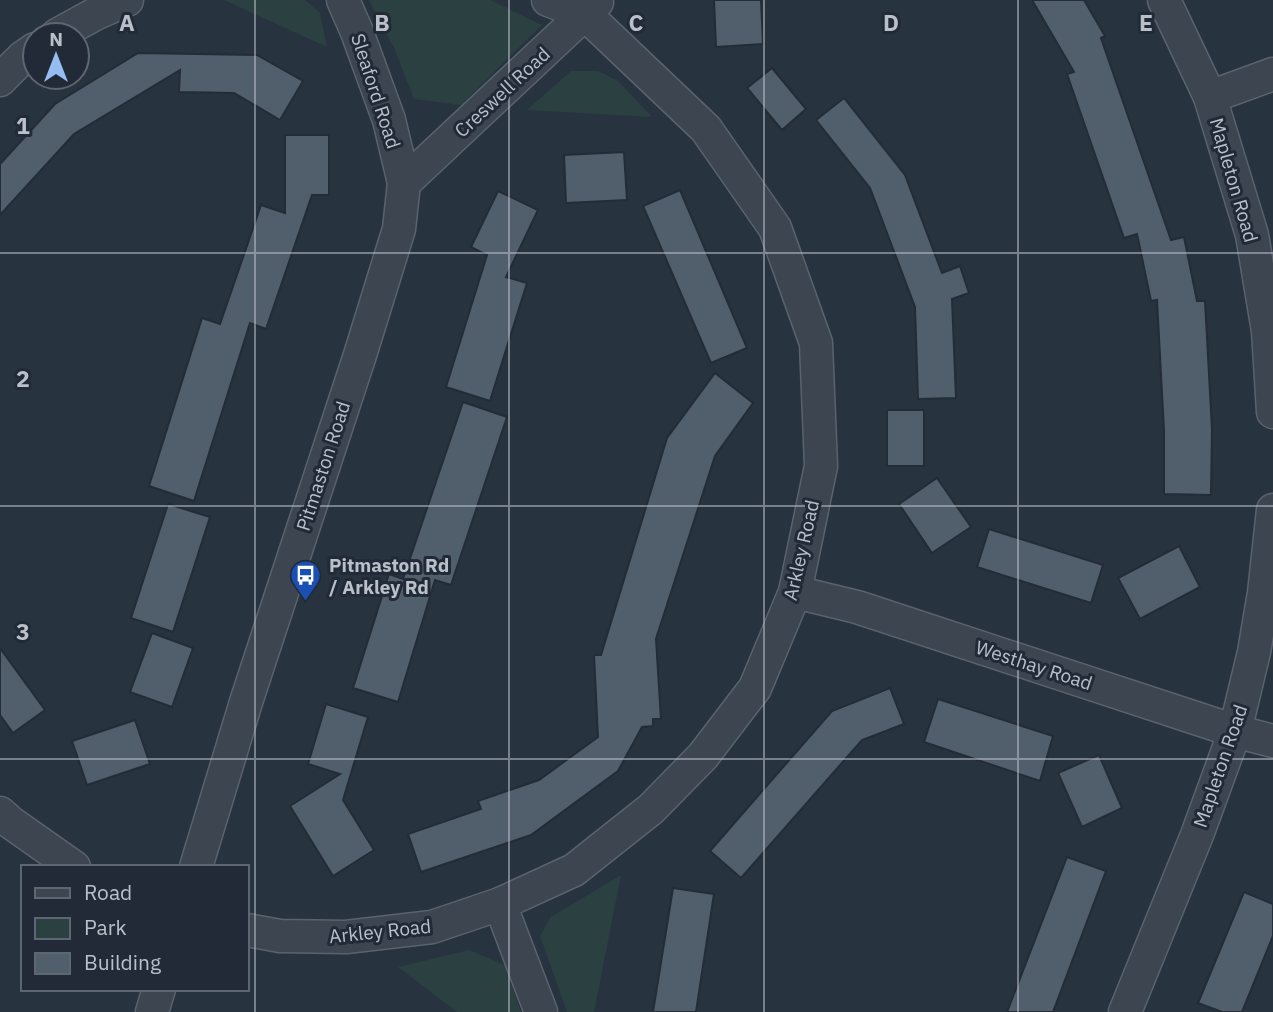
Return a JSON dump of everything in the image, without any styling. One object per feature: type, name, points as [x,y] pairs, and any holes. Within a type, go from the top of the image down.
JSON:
[{"type":"street","points":[[82,21],[127,0]]},
{"type":"street","name":"Sleaford Road","points":[[343,0],[389,120],[404,183]]},
{"type":"street","name":"Arkley Road","points":[[248,930],[280,936],[346,937],[432,927],[500,904],[573,870],[651,809],[703,756],[755,688],[794,592],[821,466],[816,342],[775,228],[706,129],[592,7],[548,0]]},
{"type":"street","name":"Mapleton Road","points":[[1164,0],[1210,97],[1252,235],[1268,331],[1273,412]]},
{"type":"street","name":"Creswell Road","points":[[404,183],[592,7]]},
{"type":"street","points":[[0,80],[21,59]]},
{"type":"street","points":[[1210,97],[1273,74]]},
{"type":"street","name":"Pitmaston Road","points":[[198,865],[246,702],[399,229],[404,183]]},
{"type":"street","name":"Mapleton Road","points":[[1125,1012],[1235,731],[1254,652],[1264,593],[1273,509]]},
{"type":"street","name":"Westhay Road","points":[[794,592],[857,607],[1235,731],[1273,741]]},
{"type":"street","points":[[0,813],[71,865]]},
{"type":"street","points":[[500,904],[541,1012]]},
{"type":"street","points":[[152,1012],[158,991]]},
{"type":"green space","points":[[224,0],[305,0],[320,13],[327,47]]},
{"type":"green space","points":[[369,0],[490,0],[542,25],[461,105],[414,99],[394,48]]},
{"type":"green space","points":[[571,71],[598,71],[618,81],[652,117],[527,110]]},
{"type":"green space","points":[[621,875],[594,1012],[567,1012],[540,936],[551,917]]},
{"type":"green space","points":[[469,950],[505,965],[521,1012],[457,1012],[398,967]]},
{"type":"building","points":[[714,0],[761,0],[763,44],[716,47]]},
{"type":"building","points":[[1032,0],[1084,0],[1105,36],[1101,38],[1171,240],[1184,237],[1197,301],[1205,301],[1212,429],[1211,495],[1164,494],[1164,431],[1157,300],[1151,301],[1137,234],[1124,238],[1067,74],[1074,72]]},
{"type":"building","points":[[138,53],[257,55],[303,81],[280,120],[234,93],[179,92],[180,70],[74,134],[0,215],[0,164],[55,104],[76,91],[91,91],[91,82]]},
{"type":"building","points":[[772,68],[806,109],[782,130],[747,88]]},
{"type":"building","points":[[844,98],[905,175],[942,273],[960,266],[969,293],[952,299],[956,398],[918,399],[915,307],[870,188],[816,120]]},
{"type":"building","points":[[285,135],[329,135],[329,195],[312,195],[266,329],[250,323],[194,501],[149,486],[202,318],[220,324],[261,205],[285,213]]},
{"type":"building","points":[[624,152],[627,200],[566,203],[564,155]]},
{"type":"building","points":[[680,190],[747,348],[711,363],[643,206]]},
{"type":"building","points":[[498,191],[538,210],[506,277],[527,283],[490,401],[446,387],[487,255],[471,247]]},
{"type":"building","points":[[715,373],[753,403],[715,456],[656,639],[661,719],[653,719],[653,726],[642,727],[618,771],[531,835],[421,872],[408,834],[481,809],[478,801],[539,780],[598,737],[594,655],[601,655],[667,438]]},
{"type":"building","points":[[463,402],[507,417],[451,585],[435,580],[398,702],[353,688],[389,574],[403,579]]},
{"type":"building","points":[[887,410],[924,410],[924,466],[887,466]]},
{"type":"building","points":[[937,478],[971,527],[932,553],[899,504]]},
{"type":"building","points":[[168,504],[210,517],[173,632],[131,618]]},
{"type":"building","points":[[989,529],[1103,565],[1091,603],[977,567]]},
{"type":"building","points":[[1179,546],[1200,587],[1140,619],[1118,578]]},
{"type":"building","points":[[152,633],[193,648],[172,707],[130,692]]},
{"type":"building","points":[[0,648],[45,710],[13,733],[0,715]]},
{"type":"building","points":[[890,688],[904,724],[862,740],[741,878],[710,851],[832,711]]},
{"type":"building","points":[[938,699],[1053,736],[1040,781],[924,742]]},
{"type":"building","points":[[326,704],[368,717],[343,800],[374,850],[333,876],[290,806],[340,774],[308,764]]},
{"type":"building","points":[[135,720],[150,764],[87,785],[72,741]]},
{"type":"building","points":[[1099,755],[1122,808],[1082,827],[1058,773]]},
{"type":"building","points":[[1067,857],[1106,871],[1053,1012],[1007,1012]]},
{"type":"building","points":[[673,888],[714,894],[696,1012],[653,1012]]},
{"type":"building","points":[[1244,892],[1273,904],[1273,936],[1242,1012],[1222,1012],[1198,1003]]},
{"type":"place","name":"Pitmaston Rd / Arkley Rd","points":[[306,603]]}]
